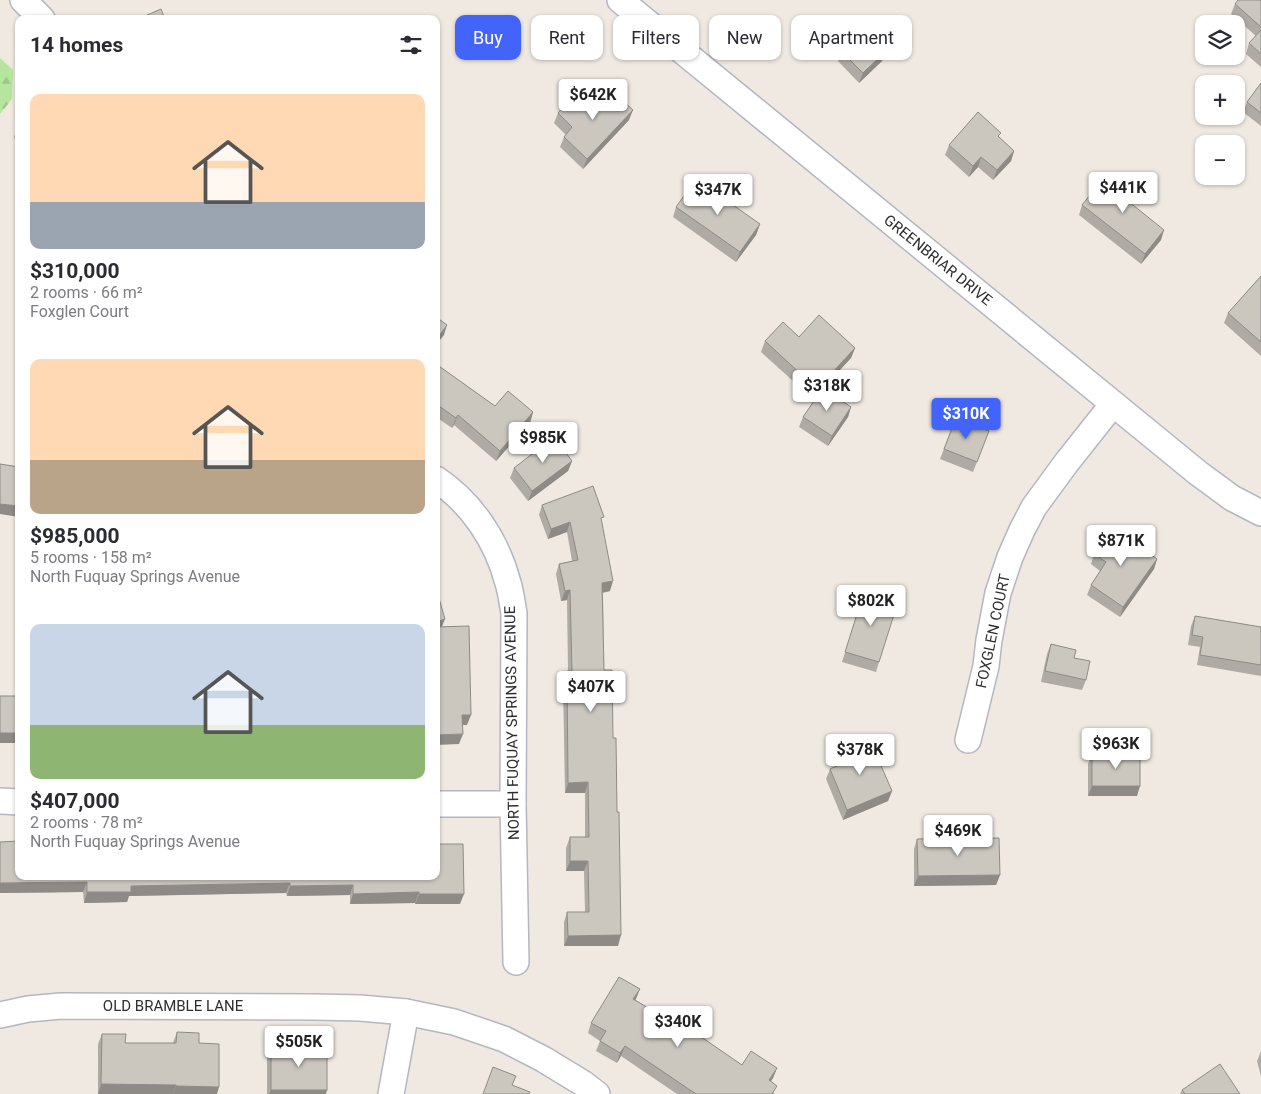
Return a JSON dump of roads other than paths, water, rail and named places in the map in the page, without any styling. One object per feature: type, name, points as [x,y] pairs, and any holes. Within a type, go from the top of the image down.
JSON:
[{"type":"street","points":[[23,0],[38,15]]},
{"type":"street","name":"GREENBRIAR DRIVE","points":[[620,0],[1198,473],[1232,498],[1261,513]]},
{"type":"street","name":"FOXGLEN COURT","points":[[968,740],[986,666],[998,593],[1010,557],[1034,507],[1113,404]]},
{"type":"street","name":"NORTH FUQUAY SPRINGS AVENUE","points":[[440,482],[466,504],[482,525],[492,543],[508,584],[514,613],[513,804],[516,962]]},
{"type":"street","points":[[0,802],[15,802]]},
{"type":"street","points":[[440,804],[513,804]]},
{"type":"street","name":"OLD BRAMBLE LANE","points":[[0,1015],[28,1009],[61,1006],[313,1007],[360,1008],[406,1012],[454,1022],[504,1039],[543,1059],[597,1094]]},
{"type":"street","points":[[391,1094],[406,1012]]}]
